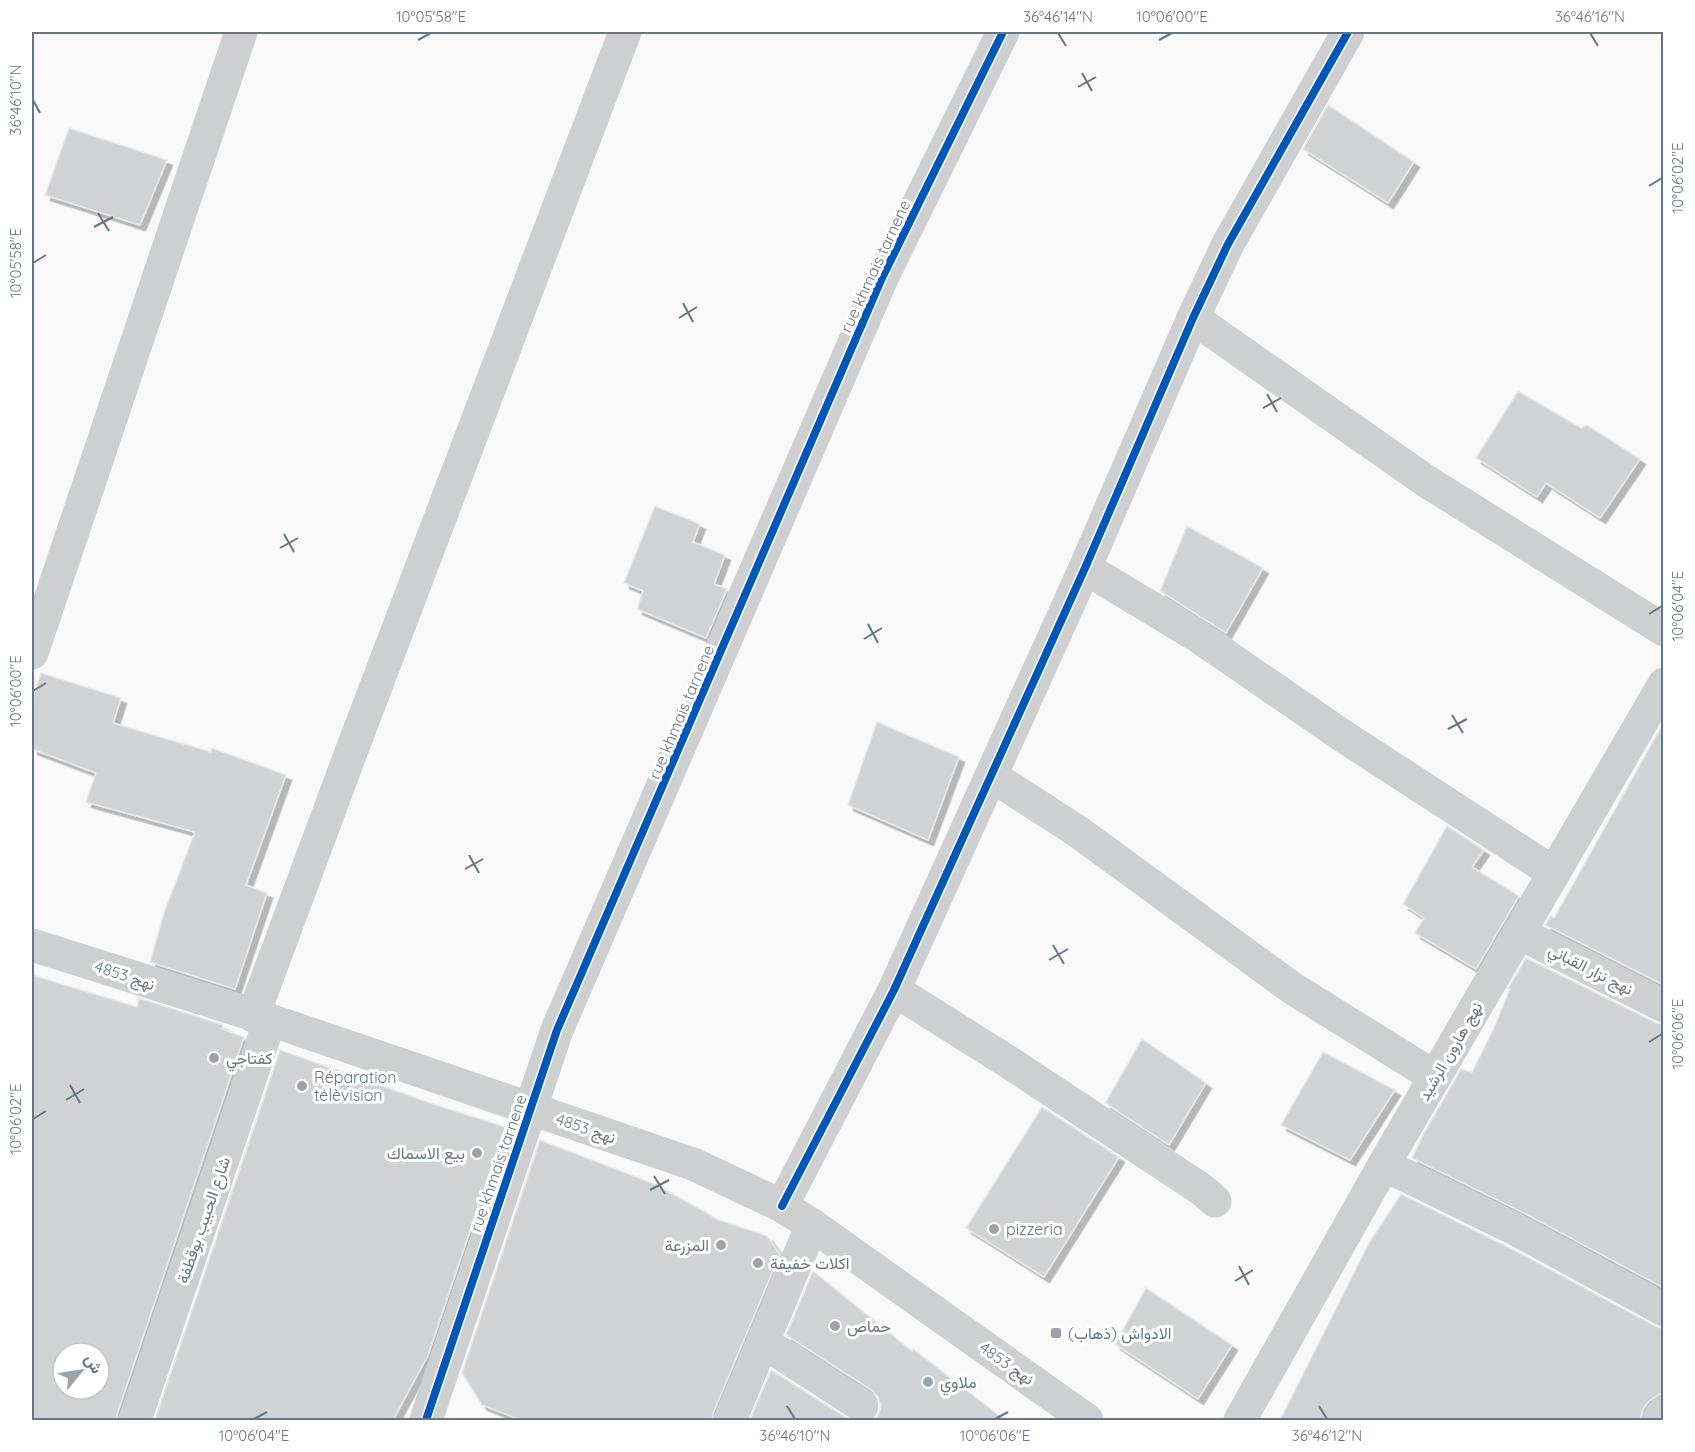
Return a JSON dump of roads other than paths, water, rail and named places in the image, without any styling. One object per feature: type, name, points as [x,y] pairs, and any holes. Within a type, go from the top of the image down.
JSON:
[{"type":"street","points":[[32,653],[241,32]]},
{"type":"street","name":"شارع الحبيب بوقطفة","points":[[135,1420],[261,1018],[353,747],[625,32]]},
{"type":"street","name":"rue khmais tarnene","points":[[426,1420],[557,1030],[882,278],[1003,32]]},
{"type":"street","points":[[782,1206],[894,990],[1085,568],[1192,318],[1228,244],[1348,32]]},
{"type":"street","points":[[1192,318],[1426,481],[1664,630]]},
{"type":"street","points":[[1085,568],[1196,635],[1343,736],[1554,873]]},
{"type":"street","name":"نهج هارون الرشيد","points":[[1240,1420],[1435,1077],[1664,684]]},
{"type":"street","points":[[992,776],[1077,831],[1292,988],[1435,1077]]},
{"type":"street","name":"نهج نزار القباني","points":[[1519,933],[1664,1006]]},
{"type":"street","name":"نهج 4853","points":[[32,945],[261,1018],[693,1164],[782,1206],[812,1225],[1087,1420]]},
{"type":"street","points":[[894,990],[1007,1061],[1201,1189],[1215,1201]]},
{"type":"street","points":[[1384,1166],[1519,1231],[1664,1310]]},
{"type":"street","points":[[730,1420],[812,1225]]},
{"type":"street","points":[[763,1342],[862,1406]]},
{"type":"street","points":[[1658,1420],[1664,1412]]},
{"type":"place","name":"كفتاجي","points":[[214,1058]]},
{"type":"place","name":"Réparation télèvision","points":[[302,1086]]},
{"type":"place","name":"بيع الاسماك","points":[[477,1153]]},
{"type":"place","name":"pizzeria","points":[[994,1229]]},
{"type":"place","name":"المزرعة","points":[[721,1245]]},
{"type":"place","name":"اكلات خفيفة","points":[[758,1263]]},
{"type":"place","name":"حماص","points":[[835,1326]]},
{"type":"place","name":"الادواش (ذهاب)","points":[[1056,1333]]},
{"type":"place","name":"ملاوي","points":[[928,1382]]}]
